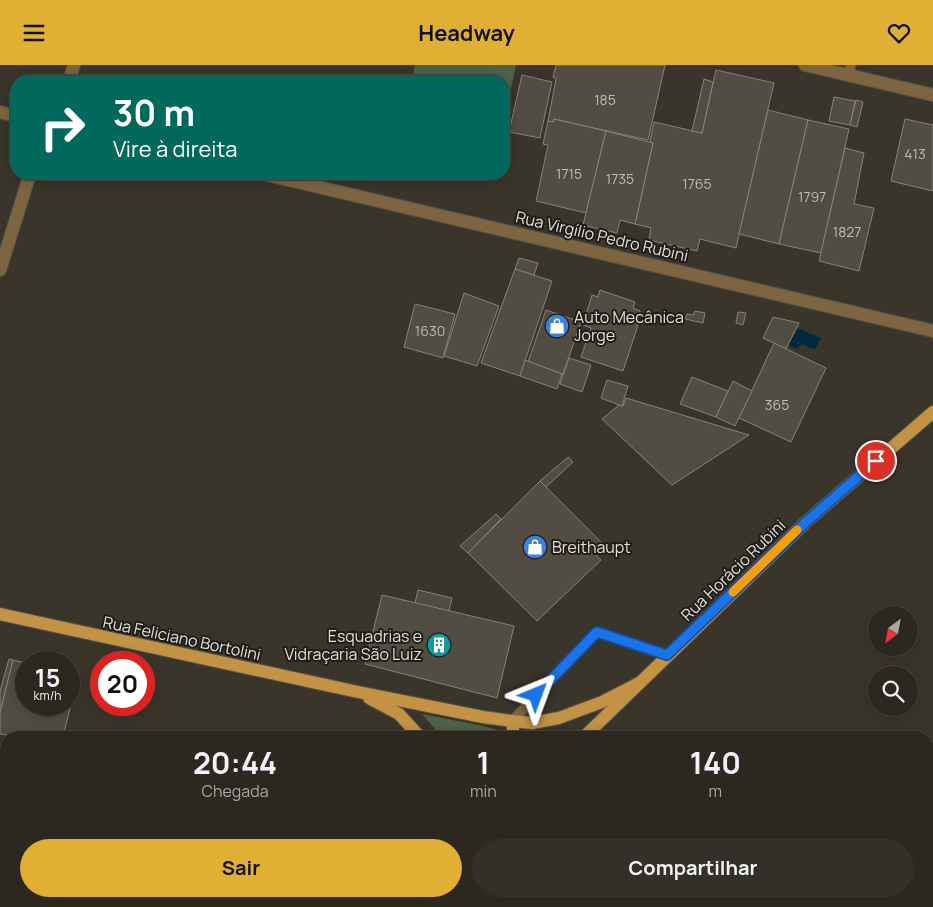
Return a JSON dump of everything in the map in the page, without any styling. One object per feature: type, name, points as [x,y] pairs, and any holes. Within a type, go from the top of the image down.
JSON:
[{"type":"main road","name":"Rua Horácio Rubini","points":[[590,731],[806,522],[933,413]]},
{"type":"main road","name":"Rua Feliciano Bortolini","points":[[0,613],[358,692],[512,721],[532,723],[558,718],[602,702],[639,683]]},
{"type":"main road","name":"Rua Feliciano Bortolini","points":[[358,692],[399,714],[415,731]]},
{"type":"main road","points":[[512,721],[513,731]]},
{"type":"street","points":[[805,65],[849,70],[933,95]]},
{"type":"street","points":[[0,270],[28,180]]},
{"type":"street","name":"Rua Virgílio Pedro Rubini","points":[[289,180],[933,331]]},
{"type":"lane","points":[[512,721],[597,632],[667,655]]},
{"type":"green space","points":[[415,65],[516,65],[510,93],[510,75],[413,75]]},
{"type":"green space","points":[[422,714],[483,726],[498,731],[437,731]]},
{"type":"water","points":[[797,328],[821,338],[815,350],[802,344],[797,349],[788,345]]},
{"type":"building","points":[[556,65],[665,65],[648,140],[554,119],[553,122],[548,121],[556,79],[553,77]]},
{"type":"building","points":[[716,70],[774,83],[736,248],[700,239],[697,251],[649,240],[651,228],[635,224],[653,143],[650,141],[654,122],[702,133]]},
{"type":"building","points":[[522,75],[552,82],[540,138],[510,132]]},
{"type":"building","points":[[704,79],[713,82],[702,133],[692,131]]},
{"type":"building","points":[[834,97],[855,101],[850,125],[829,121]]},
{"type":"building","points":[[856,100],[863,102],[857,127],[850,125]]},
{"type":"building","points":[[768,110],[808,120],[779,244],[739,234]]},
{"type":"building","points":[[554,119],[606,131],[586,213],[536,201],[548,145],[543,144],[548,121],[553,122]]},
{"type":"building","points":[[905,119],[933,125],[933,191],[891,181]]},
{"type":"building","points":[[808,120],[849,129],[821,253],[779,244]]},
{"type":"building","points":[[606,131],[653,143],[635,224],[620,220],[617,233],[583,225]]},
{"type":"building","points":[[845,148],[864,153],[854,204],[874,208],[859,271],[819,261]]},
{"type":"building","points":[[519,258],[538,263],[534,275],[515,269]]},
{"type":"building","points":[[515,269],[552,281],[520,376],[481,363]]},
{"type":"building","points":[[600,290],[635,302],[633,308],[640,311],[636,324],[638,325],[623,371],[581,357],[591,328],[583,325],[592,295],[598,297]]},
{"type":"building","points":[[464,293],[499,306],[477,366],[444,356]]},
{"type":"building","points":[[415,304],[455,314],[443,358],[404,347]]},
{"type":"building","points":[[546,310],[581,322],[563,374],[528,362]]},
{"type":"building","points":[[695,311],[705,313],[703,323],[685,319],[687,314],[693,315]]},
{"type":"building","points":[[738,312],[746,313],[743,325],[736,323]]},
{"type":"building","points":[[773,317],[799,323],[786,349],[763,338]]},
{"type":"building","points":[[774,343],[826,368],[791,442],[739,418]]},
{"type":"building","points":[[569,358],[591,365],[582,392],[560,384]]},
{"type":"building","points":[[525,360],[562,374],[557,389],[520,376]]},
{"type":"building","points":[[692,377],[728,391],[716,417],[680,404]]},
{"type":"building","points":[[607,380],[628,386],[622,406],[601,398]]},
{"type":"building","points":[[733,381],[752,391],[735,426],[716,417]]},
{"type":"building","points":[[626,398],[749,435],[672,485],[602,419],[619,405],[623,406]]},
{"type":"building","points":[[568,457],[573,462],[546,487],[540,481]]},
{"type":"building","name":"Breithaupt","points":[[540,481],[602,543],[593,552],[601,560],[537,621],[468,553]]},
{"type":"building","points":[[496,514],[501,519],[468,553],[460,546]]},
{"type":"building","points":[[418,590],[452,598],[449,611],[415,603]]},
{"type":"building","name":"Esquadrias e Vidraçaria São Luiz","points":[[382,595],[514,626],[497,698],[365,664]]},
{"type":"building","points":[[9,659],[13,660],[0,713],[0,691]]},
{"type":"building","points":[[13,660],[15,660],[15,716],[68,716],[64,731],[0,731],[0,713]]},
{"type":"slow traffic","points":[[733,592],[797,530]]},
{"type":"place","name":"Auto Mecânica Jorge","points":[[557,326]]},
{"type":"place","name":"Breithaupt","points":[[535,547]]},
{"type":"place","name":"Esquadrias e Vidraçaria São Luiz","points":[[439,645]]},
{"type":"route","points":[[536,695],[597,632],[667,655],[806,522],[876,461]]}]
